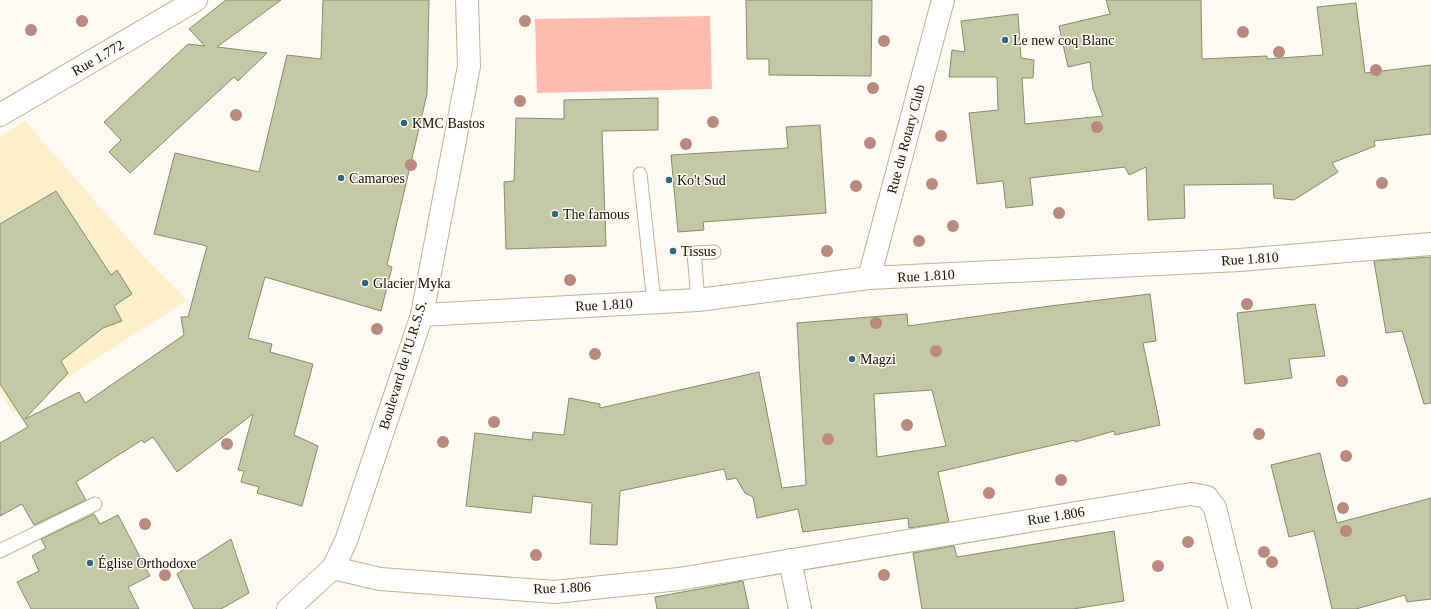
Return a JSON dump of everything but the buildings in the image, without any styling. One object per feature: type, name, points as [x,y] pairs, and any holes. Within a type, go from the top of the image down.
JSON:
[{"type":"street","name":"Rue 1.772","points":[[0,115],[196,0]]},
{"type":"street","name":"Boulevard de l'U.R.S.S.","points":[[288,609],[333,568],[346,541],[422,315],[469,66],[467,0]]},
{"type":"street","name":"Rue du Rotary Club","points":[[869,278],[943,0]]},
{"type":"street","name":"Rue 1.810","points":[[422,315],[698,300],[869,278],[1240,260],[1431,244]]},
{"type":"street","name":"Rue 1.806","points":[[333,568],[380,579],[555,592],[679,579],[1191,494],[1207,498],[1215,508],[1240,609]]},
{"type":"street","points":[[790,560],[800,609]]},
{"type":"lane","points":[[640,174],[654,302]]},
{"type":"lane","points":[[698,300],[694,253],[714,252]]},
{"type":"lane","points":[[0,551],[95,504]]},
{"type":"shaded area","points":[[710,16],[712,89],[537,93],[535,19]]},
{"type":"shaded area","points":[[25,121],[145,258],[187,300],[13,413],[0,392],[0,136]]},
{"type":"place","name":"Le new coq Blanc","points":[[1005,40]]},
{"type":"place","name":"KMC Bastos","points":[[404,123]]},
{"type":"place","name":"Camaroes","points":[[341,178]]},
{"type":"place","name":"Ko't Sud","points":[[669,180]]},
{"type":"place","name":"The famous","points":[[555,214]]},
{"type":"place","name":"Tissus","points":[[673,251]]},
{"type":"place","name":"Glacier Myka","points":[[365,283]]},
{"type":"place","name":"Magzi","points":[[852,359]]},
{"type":"place","name":"Église Orthodoxe","points":[[90,563]]}]
